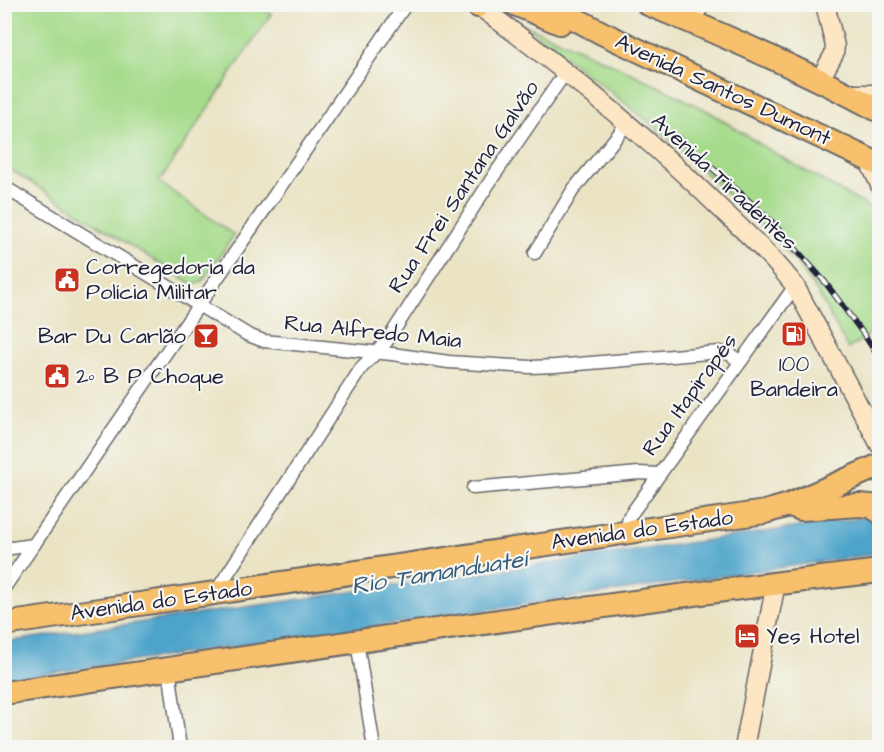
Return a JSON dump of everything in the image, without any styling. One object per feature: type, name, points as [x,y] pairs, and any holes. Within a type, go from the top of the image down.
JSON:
[{"type":"highway","points":[[515,4],[584,33],[602,33]]},
{"type":"highway","name":"Avenida Santos Dumont","points":[[547,4],[602,33],[874,162]]},
{"type":"highway","name":"Avenida Santos Dumont","points":[[648,4],[695,13],[879,111]]},
{"type":"highway","name":"Avenida do Estado","points":[[4,624],[765,512],[789,505],[879,465]]},
{"type":"highway","points":[[789,505],[801,509],[869,508]]},
{"type":"highway","points":[[4,693],[776,583],[840,576],[844,570],[877,565]]},
{"type":"main road","points":[[819,81],[834,54],[835,45],[825,4]]},
{"type":"main road","name":"Avenida Tiradentes","points":[[477,5],[627,124],[702,190],[783,270],[795,286],[879,445]]},
{"type":"main road","name":"Avenida Santos Dumont","points":[[848,94],[879,95]]},
{"type":"main road","name":"Avenida Santos Dumont","points":[[874,162],[879,185]]},
{"type":"main road","points":[[744,747],[776,583]]},
{"type":"street","points":[[4,588],[406,4]]},
{"type":"street","name":"Rua Frei Santana Galvão","points":[[215,593],[362,366],[387,341],[495,174],[565,73]]},
{"type":"street","points":[[535,253],[573,190],[627,124]]},
{"type":"street","name":"Rua Alfredo Maia","points":[[4,188],[248,335],[264,340],[449,362],[530,367],[720,352],[730,354],[740,362]]},
{"type":"street","name":"Rua Itapirapés","points":[[626,532],[628,517],[795,286]]},
{"type":"street","points":[[473,488],[639,473],[659,474]]},
{"type":"street","points":[[4,549],[34,545]]},
{"type":"street","points":[[357,642],[374,747]]},
{"type":"street","points":[[169,669],[180,747]]},
{"type":"green space","points":[[5,5],[256,5],[271,14],[159,182],[234,235],[202,282],[193,285],[5,166]]},
{"type":"green space","points":[[523,24],[621,68],[708,111],[774,153],[879,213],[879,328],[848,349],[818,293],[798,264],[769,233],[658,129]]},
{"type":"water","name":"Rio Tamanduateí","points":[[879,510],[879,551],[868,555],[5,680],[5,642],[860,518]]},
{"type":"railway","points":[[679,138],[770,220],[825,282],[880,359]]},
{"type":"place","name":"Corregedoria da Polícia Militar","points":[[67,280]]},
{"type":"place","name":"100 Bandeira","points":[[794,334]]},
{"type":"place","name":"Bar Du Carlão","points":[[206,336]]},
{"type":"place","name":"2º B P Choque","points":[[57,376]]},
{"type":"place","name":"Yes Hotel","points":[[747,636]]}]
